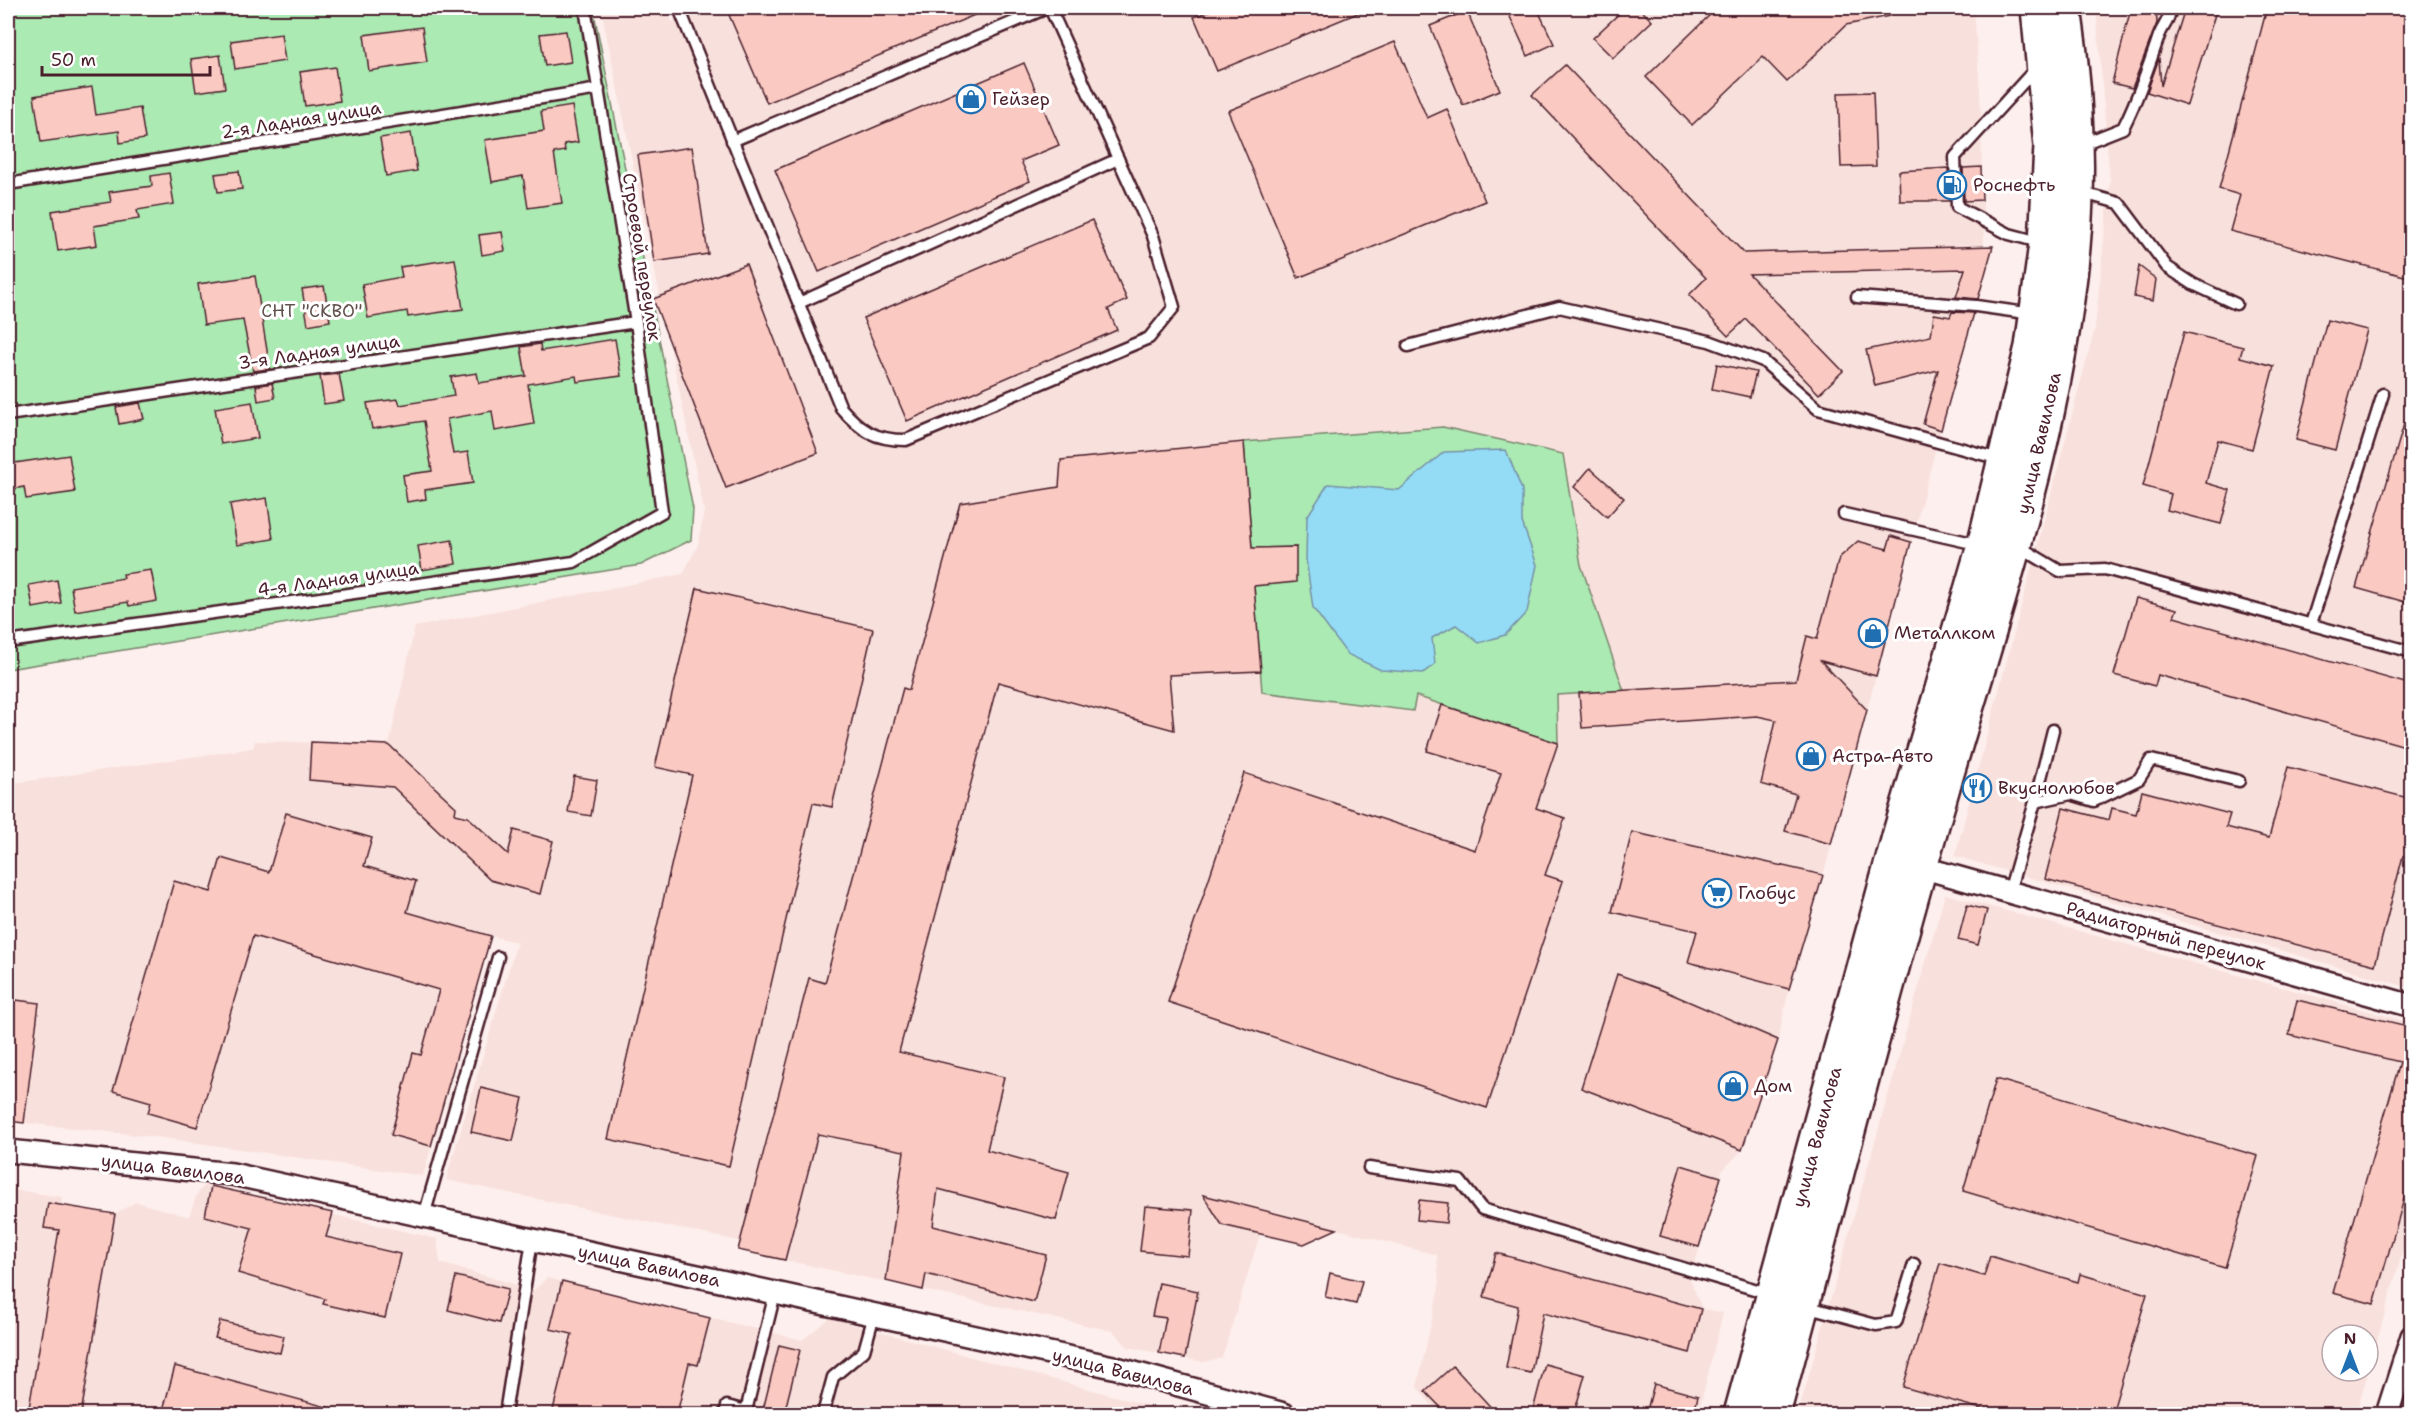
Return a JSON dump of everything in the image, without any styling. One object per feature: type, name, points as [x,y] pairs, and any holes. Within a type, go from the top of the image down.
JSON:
[{"type":"main road","name":"улица Вавилова","points":[[2000,545],[2006,460],[2032,347],[2046,244],[2051,146],[2038,8]]},
{"type":"main road","name":"улица Вавилова","points":[[1741,1414],[1788,1300],[1906,863],[2059,354],[2073,247],[2077,146],[2064,8]]},
{"type":"main road","name":"улица Вавилова","points":[[1773,1414],[1788,1300]]},
{"type":"street","name":"Радиаторный переулок","points":[[1906,863],[2412,1006]]},
{"type":"street","name":"улица Вавилова","points":[[8,1151],[232,1174],[1113,1367],[1284,1414]]},
{"type":"street","points":[[2387,1414],[2412,1336]]},
{"type":"lane","name":"Строевой переулок","points":[[585,8],[636,322],[662,512]]},
{"type":"lane","points":[[679,8],[732,141],[841,408],[856,425],[883,440],[906,440],[1149,338],[1174,307],[1153,236],[1049,8],[732,141]]},
{"type":"lane","points":[[2077,146],[2123,128],[2141,92],[2160,33],[2170,19],[2170,8]]},
{"type":"lane","points":[[2044,59],[1955,157],[1957,207],[2009,234],[2046,244]]},
{"type":"lane","name":"2-я Ладная улица","points":[[8,184],[599,89]]},
{"type":"lane","points":[[799,303],[1118,159]]},
{"type":"lane","points":[[2076,191],[2119,203],[2167,267],[2193,284],[2236,304]]},
{"type":"lane","points":[[1857,297],[1977,306],[2036,315]]},
{"type":"lane","points":[[1408,346],[1559,307],[1709,341],[1763,361],[1818,409],[2006,460]]},
{"type":"lane","name":"3-я Ладная улица","points":[[8,416],[636,322]]},
{"type":"lane","points":[[2311,624],[2383,394]]},
{"type":"lane","name":"4-я Ладная улица","points":[[8,642],[574,562],[662,512]]},
{"type":"lane","points":[[1844,514],[2000,545],[2060,571],[2105,569],[2412,652]]},
{"type":"lane","points":[[2009,892],[2054,730]]},
{"type":"lane","points":[[2035,802],[2071,794],[2094,801],[2139,779],[2151,760],[2238,781]]},
{"type":"lane","points":[[424,1216],[498,957]]},
{"type":"lane","points":[[1369,1168],[1460,1181],[1482,1209],[1876,1325],[1896,1322],[1914,1264]]},
{"type":"lane","points":[[505,1414],[532,1240]]},
{"type":"lane","points":[[725,1414],[727,1406],[746,1411],[775,1293]]},
{"type":"lane","points":[[824,1414],[833,1377],[864,1351],[874,1315]]},
{"type":"shaded area","points":[[601,8],[666,8],[672,22],[704,8],[1974,8],[1980,92],[1984,246],[1993,249],[1938,440],[1828,858],[1789,989],[1778,1040],[1742,1150],[1722,1171],[1690,1279],[1702,1309],[1723,1313],[1698,1414],[1439,1414],[1417,1387],[1439,1288],[1437,1255],[1337,1229],[1303,1244],[1260,1234],[1222,1358],[1204,1362],[1128,1347],[1113,1331],[738,1250],[739,1241],[446,1180],[517,942],[491,936],[423,1176],[164,1138],[8,1121],[8,784],[253,748],[255,741],[389,745],[415,627],[683,574],[698,545],[704,511]],"holes":[[[1563,454],[1581,565],[1624,690],[1556,695],[1557,743],[1416,696],[1412,711],[1262,692],[1254,586],[1296,582],[1296,547]]]},
{"type":"shaded area","points":[[2096,8],[2411,8],[2411,988],[1955,856],[2095,328],[2110,181]]},
{"type":"shaded area","points":[[1945,894],[2411,1023],[2411,1222],[2380,1330],[2380,1323],[2320,1323],[2320,1383],[2365,1383],[2356,1414],[1798,1414]]},
{"type":"shaded area","points":[[205,1185],[437,1239],[440,1263],[534,1290],[547,1278],[802,1340],[830,1318],[1179,1414],[8,1414],[8,1189],[62,1197],[61,1205],[115,1214],[136,1202],[189,1217],[197,1194]]},
{"type":"green space","name":"СНТ \"СКВО\"","points":[[8,8],[593,8],[693,509],[691,540],[641,565],[8,669]]},
{"type":"green space","points":[[1443,427],[1563,454],[1581,565],[1624,691],[1557,695],[1558,743],[1416,696],[1413,711],[1262,692],[1254,586],[1296,547],[1252,548],[1244,442]]},
{"type":"water","points":[[1506,450],[1522,490],[1522,522],[1537,565],[1527,612],[1505,635],[1479,643],[1456,625],[1432,638],[1435,664],[1423,673],[1381,670],[1347,654],[1313,608],[1306,559],[1307,517],[1328,484],[1399,490],[1444,452]]},
{"type":"building","points":[[726,8],[991,8],[767,103]]},
{"type":"building","points":[[1216,8],[1370,8],[1217,71],[1194,17]]},
{"type":"building","points":[[1506,8],[1537,8],[1554,44],[1528,56]]},
{"type":"building","points":[[1625,8],[1639,8],[1652,21],[1613,58],[1593,38]]},
{"type":"building","points":[[1717,8],[1889,8],[1890,16],[1846,25],[1787,82],[1763,57],[1692,125],[1646,77]]},
{"type":"building","points":[[2131,8],[2156,8],[2157,23],[2132,88],[2112,83]]},
{"type":"building","points":[[2185,8],[2217,8],[2187,105],[2147,92],[2159,58],[2161,86]]},
{"type":"building","points":[[2267,8],[2412,8],[2412,278],[2230,231],[2240,195],[2219,189]]},
{"type":"building","points":[[1467,11],[1500,90],[1463,105],[1430,26]]},
{"type":"building","points":[[422,27],[427,62],[369,71],[364,35]]},
{"type":"building","points":[[566,31],[571,62],[545,66],[540,34]]},
{"type":"building","points":[[281,34],[285,61],[235,69],[231,41]]},
{"type":"building","points":[[1395,42],[1427,118],[1447,109],[1485,201],[1298,278],[1228,111]]},
{"type":"building","points":[[220,55],[225,88],[196,92],[191,59]]},
{"type":"building","points":[[1024,63],[1059,145],[1021,161],[1030,181],[819,272],[775,170]]},
{"type":"building","points":[[1565,65],[1744,253],[1993,246],[1978,299],[1956,297],[1965,269],[1749,274],[1843,371],[1819,394],[1746,319],[1728,336],[1689,295],[1706,278],[1532,95]]},
{"type":"building","points":[[335,67],[340,101],[305,106],[300,72]]},
{"type":"building","points":[[92,87],[96,115],[140,108],[145,139],[120,143],[119,131],[41,142],[34,96]]},
{"type":"building","points":[[1873,92],[1876,166],[1841,167],[1838,93]]},
{"type":"building","points":[[572,106],[578,142],[564,144],[565,151],[554,153],[562,203],[528,208],[523,176],[492,182],[485,140],[544,131],[541,111]]},
{"type":"building","points":[[411,133],[417,171],[386,176],[380,138]]},
{"type":"building","points":[[692,147],[708,254],[654,262],[638,155]]},
{"type":"building","points":[[1981,167],[1982,200],[1964,201],[1963,168]]},
{"type":"building","points":[[1948,168],[1949,201],[1900,201],[1899,171]]},
{"type":"building","points":[[239,171],[242,189],[218,192],[215,174]]},
{"type":"building","points":[[169,173],[174,204],[137,210],[139,219],[94,226],[97,245],[58,251],[52,211],[111,202],[109,192],[152,186],[151,176]]},
{"type":"building","points":[[1092,220],[1127,300],[1108,309],[1117,330],[907,421],[863,318]]},
{"type":"building","points":[[502,232],[505,251],[482,255],[479,235]]},
{"type":"building","points":[[455,259],[463,309],[408,317],[407,311],[368,318],[362,284],[402,277],[400,267]]},
{"type":"building","points":[[746,264],[818,453],[726,488],[653,299]]},
{"type":"building","points":[[2139,266],[2156,279],[2153,301],[2134,297]]},
{"type":"building","points":[[255,276],[270,369],[253,371],[243,320],[204,325],[198,284]]},
{"type":"building","points":[[324,286],[330,321],[308,325],[302,289]]},
{"type":"building","points":[[1952,312],[1974,313],[1941,430],[1923,424],[1938,370],[1875,386],[1866,350],[1931,336],[1934,314],[1950,317]]},
{"type":"building","points":[[2327,320],[2367,330],[2335,450],[2296,440]]},
{"type":"building","points":[[2184,332],[2243,347],[2240,357],[2274,366],[2252,449],[2218,440],[2206,483],[2230,490],[2221,524],[2167,510],[2171,494],[2143,486]]},
{"type":"building","points":[[615,339],[621,376],[577,382],[576,376],[528,384],[534,424],[495,431],[492,411],[447,419],[453,454],[468,452],[473,483],[425,490],[426,499],[407,502],[403,475],[432,471],[424,421],[372,429],[367,403],[398,399],[400,405],[454,396],[451,377],[477,373],[479,383],[526,376],[521,347],[540,344],[541,351]]},
{"type":"building","points":[[1717,364],[1756,372],[1750,397],[1712,389]]},
{"type":"building","points":[[339,374],[344,401],[324,404],[320,376]]},
{"type":"building","points":[[272,383],[275,398],[258,401],[256,386]]},
{"type":"building","points":[[252,402],[258,438],[221,444],[215,408]]},
{"type":"building","points":[[140,403],[144,419],[119,424],[116,407]]},
{"type":"building","points":[[2406,417],[2412,418],[2412,535],[2404,563],[2412,564],[2412,604],[2356,588]]},
{"type":"building","points":[[1244,442],[1252,548],[1296,547],[1296,582],[1254,586],[1261,671],[1169,675],[1174,730],[998,682],[899,1052],[1004,1077],[987,1150],[1069,1172],[1056,1220],[938,1189],[933,1226],[1046,1255],[1034,1302],[926,1274],[923,1290],[886,1281],[904,1151],[818,1134],[785,1260],[738,1250],[809,978],[825,983],[903,688],[909,690],[960,503],[1059,487],[1061,460]]},
{"type":"building","points":[[69,455],[75,492],[26,499],[24,487],[8,490],[8,464]]},
{"type":"building","points":[[1590,468],[1624,498],[1607,517],[1574,487]]},
{"type":"building","points":[[267,498],[273,539],[237,545],[230,504]]},
{"type":"building","name":"Астра-Авто","points":[[1891,536],[1911,542],[1876,676],[1821,661],[1867,710],[1831,844],[1785,831],[1796,794],[1761,784],[1776,720],[1757,716],[1582,728],[1579,693],[1796,680],[1807,636],[1817,639],[1839,558],[1858,541],[1887,549]]},
{"type":"building","points":[[452,540],[456,564],[422,570],[418,546]]},
{"type":"building","points":[[151,570],[157,601],[129,606],[128,602],[75,611],[71,587],[124,578],[123,574]]},
{"type":"building","points":[[57,580],[61,603],[33,608],[29,585]]},
{"type":"building","points":[[697,588],[873,629],[832,807],[813,803],[729,1166],[608,1139],[692,775],[655,767]]},
{"type":"building","points":[[2136,598],[2177,609],[2174,617],[2412,685],[2412,748],[2158,675],[2155,686],[2114,675]]},
{"type":"building","points":[[1442,705],[1558,743],[1536,808],[1565,818],[1545,875],[1563,881],[1487,1108],[1168,1002],[1244,773],[1475,850],[1501,773],[1427,751]]},
{"type":"building","points":[[311,742],[389,745],[456,807],[455,814],[468,817],[508,854],[514,830],[553,841],[540,894],[490,880],[393,787],[309,780]]},
{"type":"building","points":[[2288,767],[2412,799],[2412,858],[2403,856],[2375,965],[2045,879],[2063,808],[2109,820],[2112,808],[2136,814],[2142,791],[2230,814],[2226,827],[2269,838]]},
{"type":"building","points":[[574,776],[597,780],[591,816],[568,812]]},
{"type":"building","points":[[286,813],[372,838],[364,866],[416,881],[407,912],[491,936],[431,1146],[391,1135],[413,1053],[421,1055],[439,990],[253,936],[197,1127],[148,1113],[151,1102],[113,1091],[174,881],[211,892],[221,858],[269,872]]},
{"type":"building","name":"Глобус","points":[[1632,832],[1823,875],[1789,989],[1688,962],[1697,931],[1612,912]]},
{"type":"building","points":[[1967,905],[1987,910],[1978,945],[1958,940]]},
{"type":"building","points":[[1617,974],[1662,990],[1778,1040],[1742,1150],[1581,1088]]},
{"type":"building","points":[[8,999],[39,1003],[24,1123],[8,1121]]},
{"type":"building","points":[[2297,1000],[2412,1027],[2412,1171],[2374,1304],[2333,1293],[2400,1062],[2289,1035]]},
{"type":"building","points":[[1996,1079],[2258,1156],[2225,1268],[1963,1191]]},
{"type":"building","points":[[481,1088],[523,1098],[513,1141],[471,1132]]},
{"type":"building","points":[[1681,1165],[1721,1177],[1699,1247],[1660,1236]]},
{"type":"building","points":[[211,1186],[333,1213],[326,1237],[400,1254],[385,1318],[323,1304],[325,1299],[238,1273],[252,1228],[205,1216]]},
{"type":"building","points":[[1203,1195],[1337,1229],[1304,1244],[1222,1225]]},
{"type":"building","points":[[1419,1200],[1448,1203],[1446,1223],[1417,1220]]},
{"type":"building","points":[[48,1203],[115,1214],[81,1414],[28,1414],[59,1230],[44,1228]]},
{"type":"building","points":[[1145,1206],[1193,1210],[1188,1256],[1140,1251]]},
{"type":"building","points":[[1496,1253],[1701,1309],[1690,1353],[1543,1313],[1531,1373],[1506,1368],[1518,1306],[1484,1297]]},
{"type":"building","points":[[1990,1256],[2078,1282],[2080,1274],[2147,1294],[2112,1414],[1999,1414],[1903,1387],[1940,1263],[1984,1276]]},
{"type":"building","points":[[1330,1273],[1362,1281],[1356,1304],[1325,1297]]},
{"type":"building","points":[[456,1276],[508,1289],[499,1323],[448,1310]]},
{"type":"building","points":[[562,1281],[710,1318],[698,1365],[689,1363],[677,1414],[552,1414],[572,1334],[550,1329]]},
{"type":"building","points":[[1159,1283],[1198,1291],[1185,1358],[1159,1353],[1166,1318],[1152,1316]]},
{"type":"building","points":[[220,1321],[284,1336],[280,1353],[215,1338]]},
{"type":"building","points":[[779,1345],[800,1350],[784,1414],[762,1414]]},
{"type":"building","points":[[1545,1364],[1585,1375],[1574,1414],[1532,1414]]},
{"type":"building","points":[[175,1366],[334,1409],[333,1414],[162,1414]]},
{"type":"building","points":[[1453,1366],[1497,1414],[1447,1414],[1425,1391]]},
{"type":"building","points":[[1654,1384],[1698,1396],[1694,1414],[1646,1414]]},
{"type":"place","name":"Гейзер","points":[[971,99]]},
{"type":"place","name":"Роснефть","points":[[1952,185]]},
{"type":"place","name":"Металлком","points":[[1873,633]]},
{"type":"place","name":"Астра-Авто","points":[[1811,756]]},
{"type":"place","name":"Вкуснолюбов","points":[[1977,788]]},
{"type":"place","name":"Глобус","points":[[1717,893]]},
{"type":"place","name":"Дом","points":[[1733,1086]]}]
